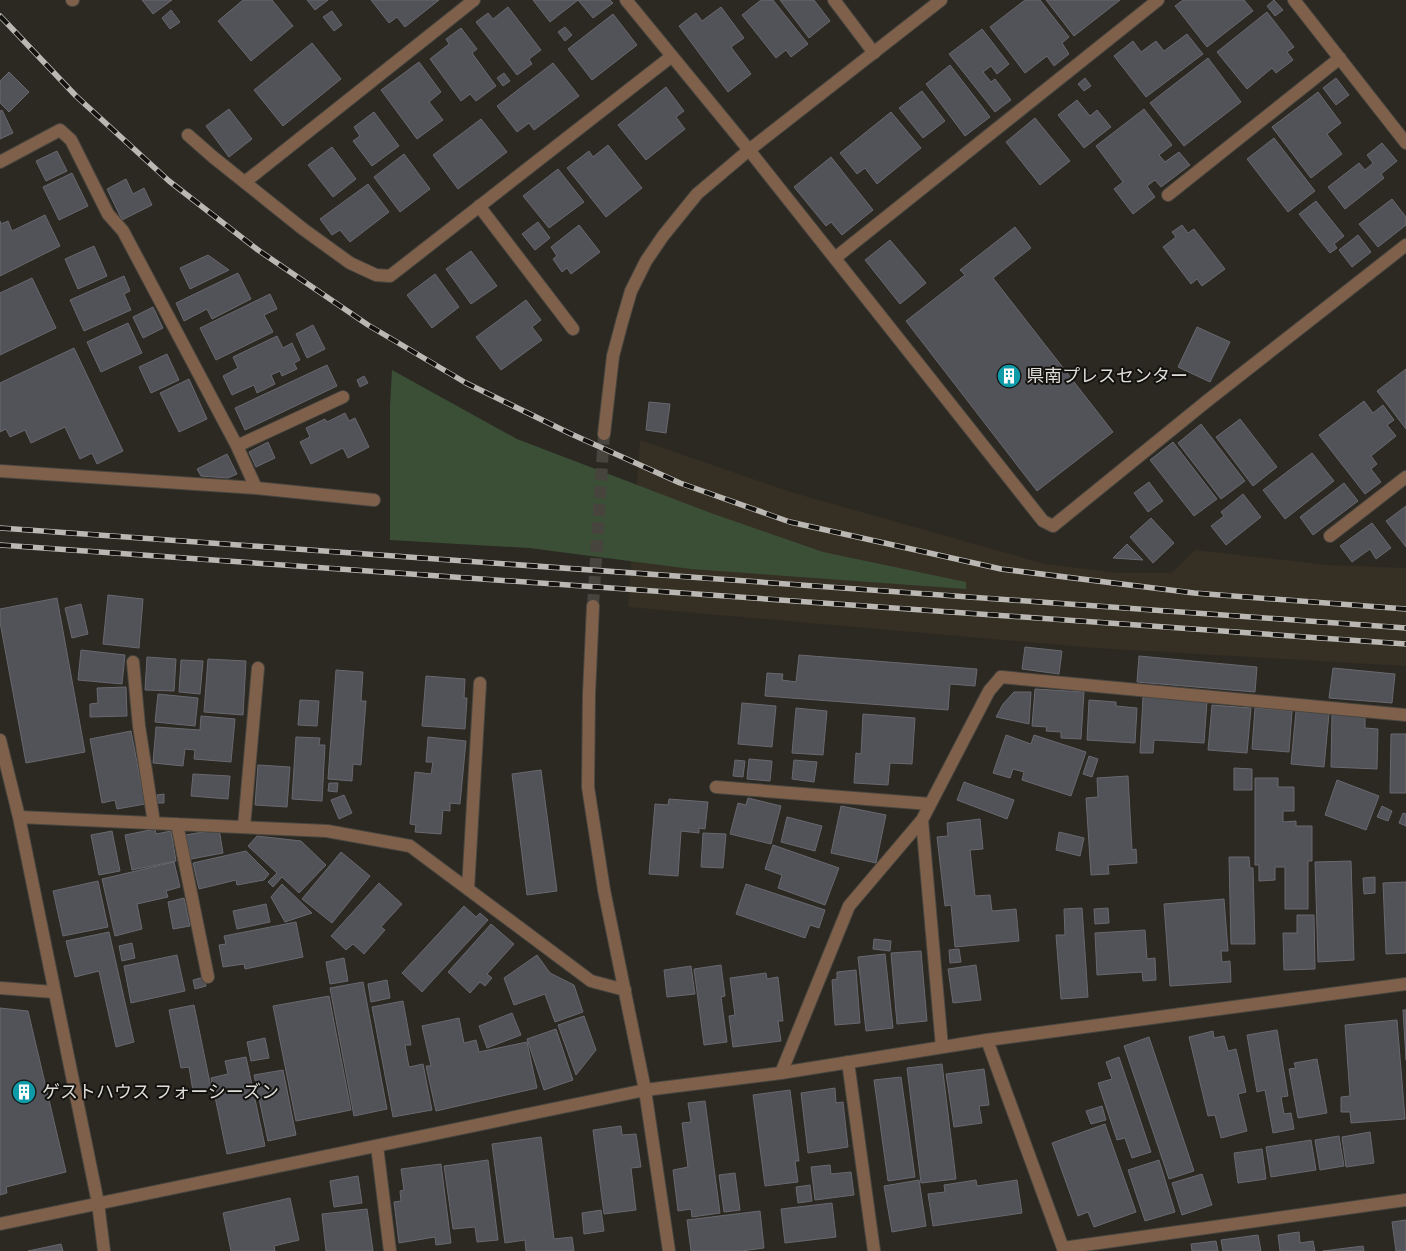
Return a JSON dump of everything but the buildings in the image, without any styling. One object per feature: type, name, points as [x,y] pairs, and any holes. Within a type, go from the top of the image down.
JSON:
[{"type":"street","points":[[245,182],[474,0]]},
{"type":"street","points":[[626,0],[750,150],[1043,521],[1053,526],[1406,245]]},
{"type":"street","points":[[834,0],[874,53]]},
{"type":"street","points":[[604,434],[613,356],[631,291],[646,261],[663,236],[697,194],[941,0]]},
{"type":"street","points":[[835,258],[1158,0]]},
{"type":"street","points":[[1294,0],[1406,143]]},
{"type":"street","points":[[188,135],[213,157],[350,263],[376,274],[390,276],[672,56]]},
{"type":"street","points":[[1168,195],[1340,58]]},
{"type":"street","points":[[0,162],[60,130],[71,140],[108,214],[124,231],[237,446],[256,488]]},
{"type":"street","points":[[479,206],[573,329]]},
{"type":"street","points":[[237,446],[343,396]]},
{"type":"street","points":[[0,472],[256,488],[374,500]]},
{"type":"street","points":[[1330,536],[1406,477]]},
{"type":"street","points":[[593,606],[589,694],[588,787],[604,890],[645,1090],[669,1251]]},
{"type":"street","points":[[133,662],[139,726],[154,823]]},
{"type":"street","points":[[244,827],[258,668]]},
{"type":"street","points":[[781,1072],[849,906],[922,820],[989,691],[1001,677],[1406,715]]},
{"type":"street","points":[[468,889],[480,683]]},
{"type":"street","points":[[0,740],[19,817],[98,1203],[104,1251]]},
{"type":"street","points":[[716,788],[930,804]]},
{"type":"street","points":[[19,817],[326,831],[410,846],[591,981],[625,990]]},
{"type":"street","points":[[922,820],[942,1047]]},
{"type":"street","points":[[177,824],[208,977]]},
{"type":"street","points":[[0,1224],[645,1090],[781,1072],[987,1040],[1406,984]]},
{"type":"street","points":[[0,988],[54,992]]},
{"type":"street","points":[[987,1040],[1063,1249],[1406,1200]]},
{"type":"street","points":[[848,1062],[874,1251]]},
{"type":"street","points":[[377,1146],[390,1251]]},
{"type":"shaded area","points":[[640,440],[794,493],[1045,564],[1119,573],[1172,573],[1195,550],[1328,565],[1406,568],[1406,666],[1095,648],[628,607]]},
{"type":"green space","points":[[392,370],[517,439],[708,512],[823,552],[966,582],[966,589],[691,569],[529,548],[390,540],[390,407]]},
{"type":"tunnel","points":[[593,606],[604,434]]},
{"type":"railway","points":[[0,16],[76,96],[169,181],[258,250],[368,325],[466,383],[569,433],[680,483],[790,522],[1001,569],[1194,593],[1406,609]]},
{"type":"railway","points":[[0,528],[1406,628]]},
{"type":"railway","points":[[0,545],[1406,644]]},
{"type":"place","name":"県南プレスセンター","points":[[1009,376]]},
{"type":"place","name":"ゲストハウス フォーシーズン","points":[[24,1092]]}]
